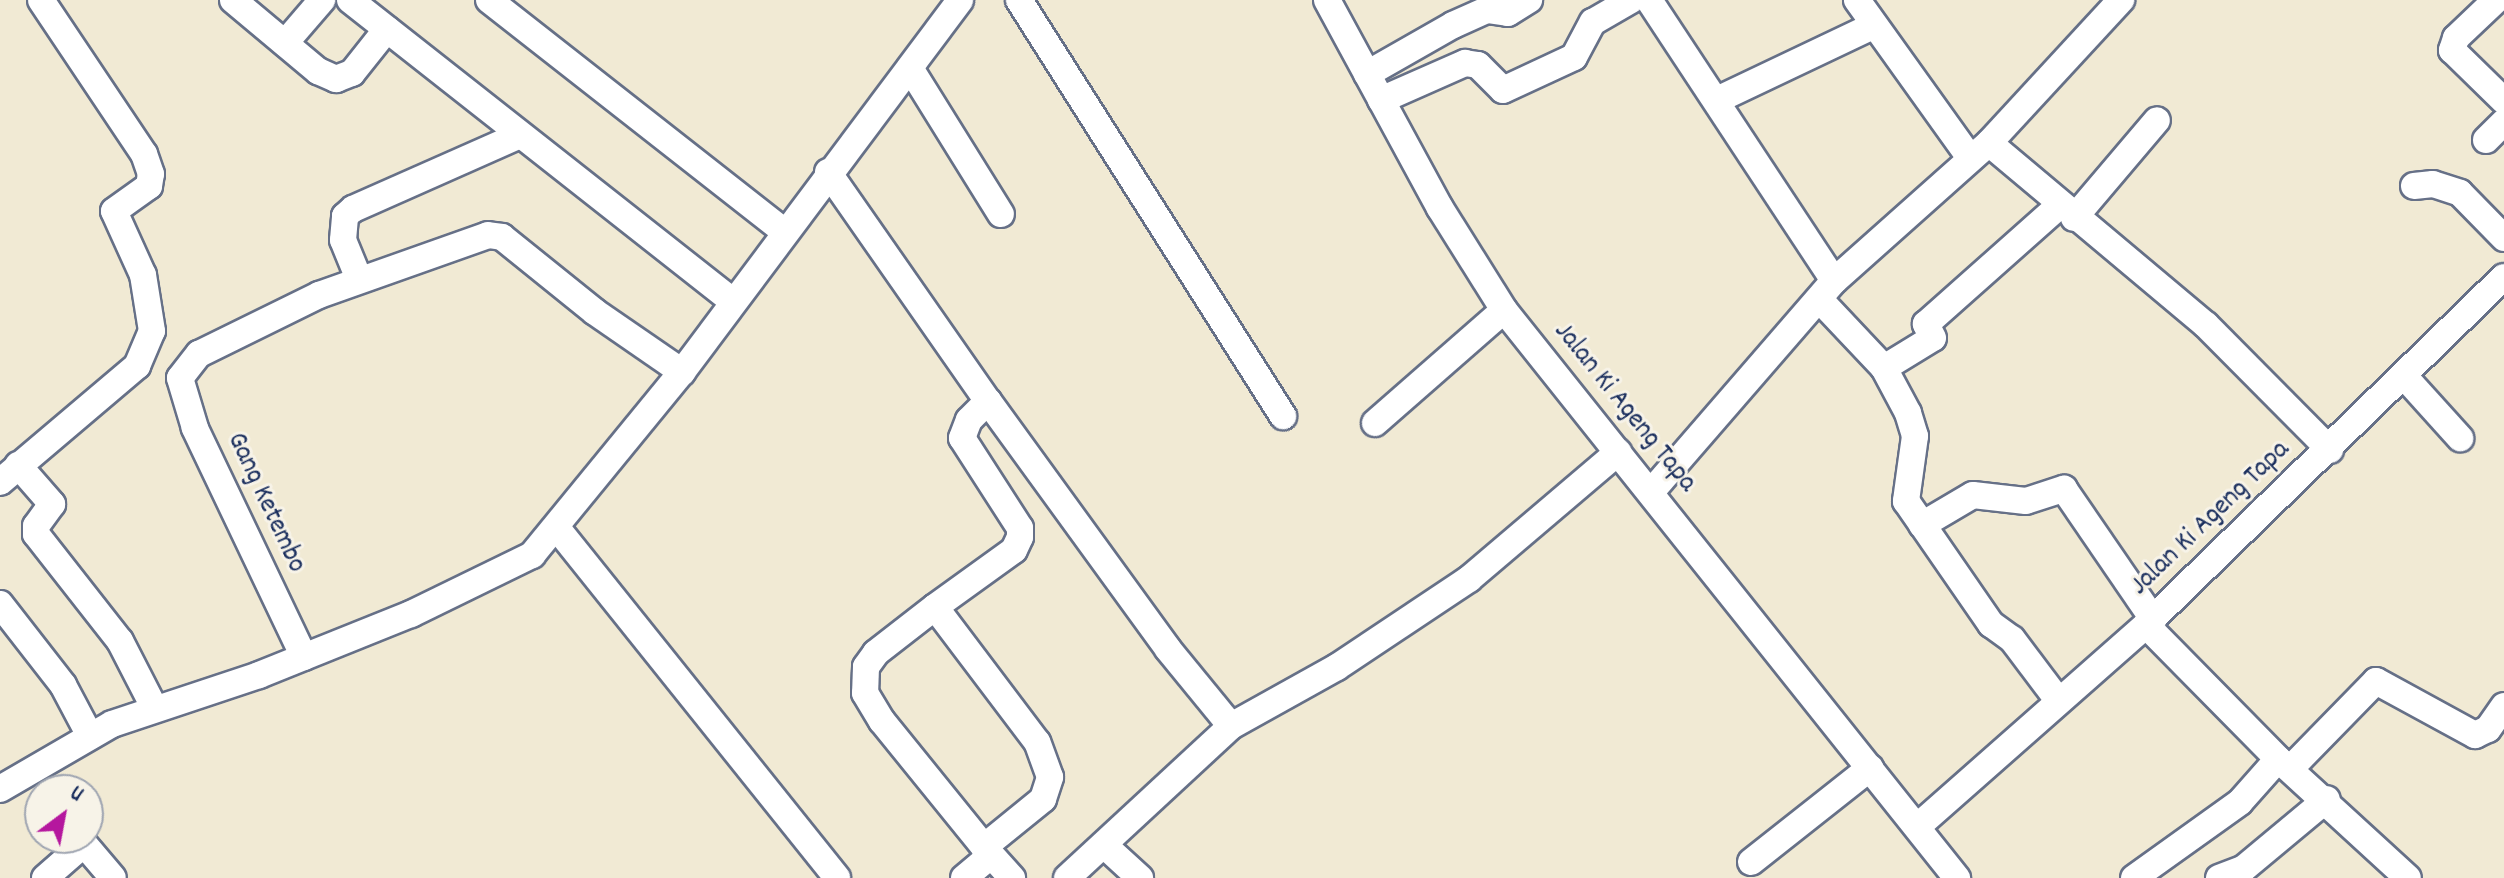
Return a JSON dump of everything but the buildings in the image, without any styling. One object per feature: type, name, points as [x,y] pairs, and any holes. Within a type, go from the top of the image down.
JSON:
[{"type":"street","points":[[41,0],[144,154],[151,174],[149,186],[114,211],[143,275],[153,320],[149,345],[137,366],[9,474],[53,507],[36,526],[36,534],[120,641],[155,709]]},
{"type":"street","points":[[233,0],[318,71],[345,78],[387,29]]},
{"type":"street","points":[[285,43],[322,0]]},
{"type":"street","points":[[350,0],[518,136],[733,301]]},
{"type":"street","points":[[489,0],[784,231]]},
{"type":"street","points":[[14,783],[90,736],[155,709],[304,657],[511,568],[557,528],[682,372],[828,172],[960,0]]},
{"type":"street","points":[[1019,0],[1283,416]]},
{"type":"street","name":"Jalan Ki Ageng Tapa","points":[[1327,0],[1381,100],[1504,310],[1957,878]]},
{"type":"street","points":[[1367,74],[1453,25],[1487,10],[1508,13],[1529,0]]},
{"type":"street","points":[[1453,25],[1472,62],[1503,90],[1574,57],[1593,22],[1631,0]]},
{"type":"street","points":[[1649,0],[1717,100],[1827,290],[1884,368],[1913,426],[1903,495],[1991,624],[2012,639],[2058,700]]},
{"type":"street","points":[[1857,0],[1873,26],[1980,151],[2066,212],[2206,325],[2330,450]]},
{"type":"street","points":[[1651,492],[1827,290],[1980,151],[2121,0]]},
{"type":"street","points":[[2496,0],[2456,38],[2452,50],[2504,101]]},
{"type":"street","points":[[1717,100],[1873,26]]},
{"type":"street","points":[[1381,100],[1472,62]]},
{"type":"street","points":[[910,68],[1001,214]]},
{"type":"street","points":[[1884,368],[1933,338],[1926,324],[2066,212],[2157,120]]},
{"type":"street","points":[[518,136],[353,209],[342,227],[359,279],[488,235],[502,237],[595,312],[682,372]]},
{"type":"street","points":[[828,172],[988,401],[1168,649],[1231,726]]},
{"type":"street","points":[[2414,186],[2433,184],[2460,193],[2504,238]]},
{"type":"street","name":"Jalan Ki Ageng Tapa","points":[[1925,838],[2058,700],[2155,632],[2330,450],[2410,383],[2504,277]]},
{"type":"street","name":"Gang Ketembo","points":[[304,657],[198,437],[182,372],[224,339],[359,279]]},
{"type":"street","points":[[1375,423],[1504,310]]},
{"type":"street","points":[[2410,383],[2460,438]]},
{"type":"street","points":[[988,401],[969,420],[962,438],[1020,537],[1014,550],[876,653],[866,667],[865,693],[1012,878]]},
{"type":"street","points":[[1067,878],[1231,726],[1337,667],[1469,579],[1618,452]]},
{"type":"street","points":[[1922,525],[1973,495],[2026,501],[2064,489],[2155,632],[2284,764],[2327,799],[2398,875]]},
{"type":"street","points":[[557,528],[837,878]]},
{"type":"street","points":[[0,604],[63,685],[90,736]]},
{"type":"street","points":[[935,607],[1037,742],[1050,777],[1043,799],[964,878]]},
{"type":"street","points":[[2134,878],[2240,802],[2376,681],[2466,733],[2482,734],[2502,713]]},
{"type":"street","points":[[1751,862],[1870,768]]},
{"type":"street","points":[[2219,878],[2243,869],[2327,799]]},
{"type":"street","points":[[1104,845],[1140,878]]},
{"type":"street","points":[[45,878],[69,854]]},
{"type":"street","points":[[93,854],[113,878]]}]
